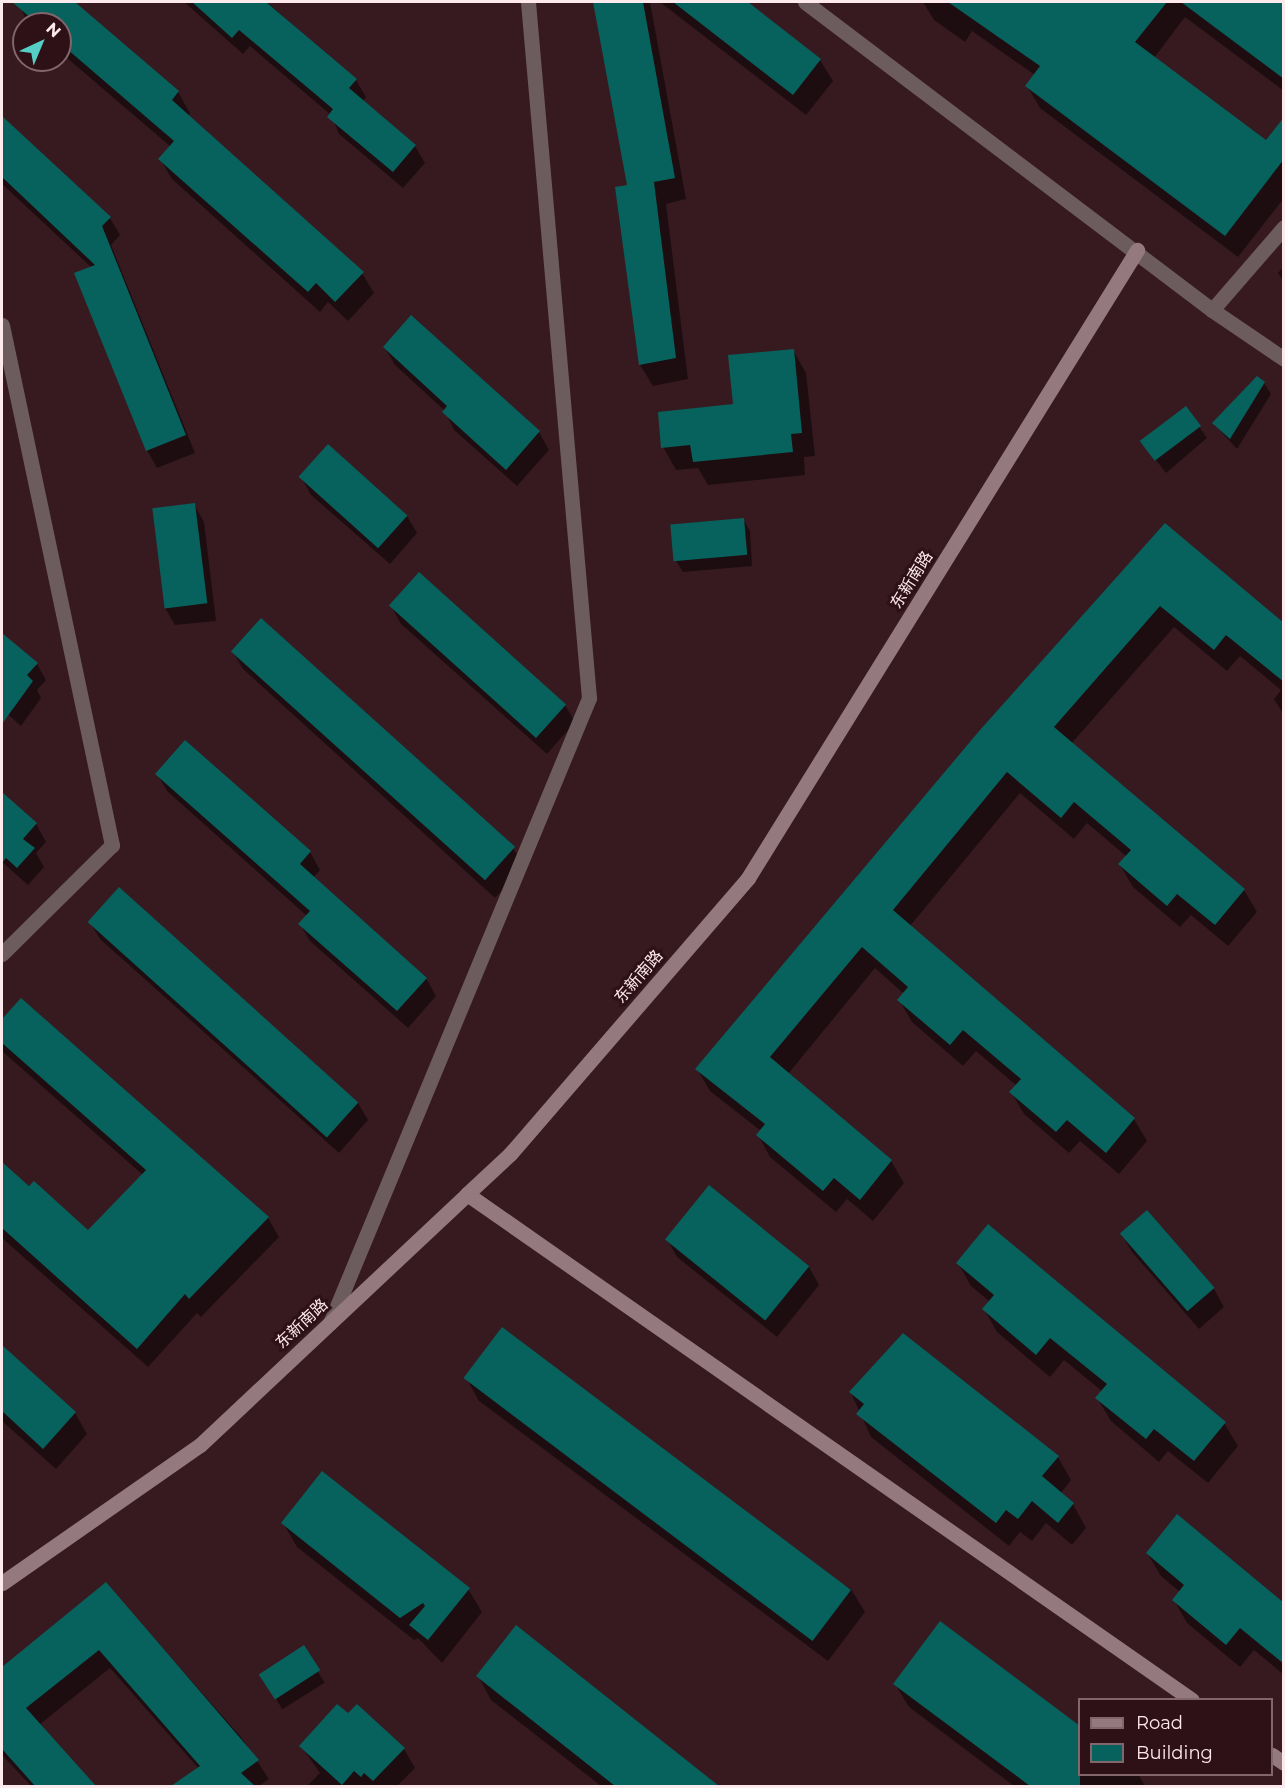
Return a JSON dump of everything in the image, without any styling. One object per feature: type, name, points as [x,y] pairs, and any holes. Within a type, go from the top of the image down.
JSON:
[{"type":"main road","name":"东新南路","points":[[2,1583],[200,1445],[510,1154],[748,878],[1137,250]]},
{"type":"main road","points":[[467,1194],[1189,1698]]},
{"type":"street","points":[[330,1323],[589,698],[528,2]]},
{"type":"street","points":[[805,2],[1137,250],[1212,310],[1284,359]]},
{"type":"street","points":[[1212,310],[1284,227]]},
{"type":"street","points":[[2,325],[112,845],[2,954]]},
{"type":"building","points":[[12,2],[75,2],[179,91],[172,100],[364,272],[335,302],[316,283],[308,292],[158,159],[174,141],[72,53],[72,12],[24,12]]},
{"type":"building","points":[[192,2],[266,2],[357,79],[349,88],[416,145],[393,172],[327,117],[333,109],[239,30],[232,38]]},
{"type":"building","points":[[593,2],[643,2],[675,178],[654,182],[676,358],[639,365],[615,187],[627,185]]},
{"type":"building","points":[[673,2],[748,2],[821,59],[793,95]]},
{"type":"building","points":[[948,2],[1167,2],[1135,42],[1266,140],[1284,117],[1284,159],[1225,236],[1025,86],[1040,66]]},
{"type":"building","points":[[1181,2],[1284,2],[1284,79]]},
{"type":"building","points":[[2,116],[111,217],[102,226],[186,435],[146,451],[74,273],[95,265],[2,177]]},
{"type":"building","points":[[411,315],[540,431],[506,470],[442,412],[447,406],[383,347]]},
{"type":"building","points":[[794,349],[802,433],[791,434],[793,452],[693,462],[690,445],[661,448],[658,412],[733,404],[728,355]]},
{"type":"building","points":[[1257,376],[1265,382],[1230,439],[1212,423]]},
{"type":"building","points":[[1186,406],[1201,426],[1155,461],[1140,441]]},
{"type":"building","points":[[328,444],[408,516],[378,548],[299,477]]},
{"type":"building","points":[[195,503],[207,603],[165,608],[152,508]]},
{"type":"building","points":[[744,518],[747,555],[674,561],[670,524]]},
{"type":"building","points":[[1165,523],[1284,623],[1284,682],[1226,635],[1214,650],[1160,606],[1054,727],[1245,889],[1215,925],[1177,894],[1167,906],[1118,864],[1131,850],[1074,802],[1061,818],[1007,772],[893,910],[1135,1118],[1106,1153],[1067,1120],[1056,1132],[1009,1092],[1021,1079],[963,1030],[950,1045],[897,1000],[908,987],[862,947],[770,1057],[892,1160],[860,1200],[834,1178],[823,1191],[756,1135],[765,1124],[695,1069],[980,730]]},
{"type":"building","points":[[419,572],[566,704],[536,738],[389,605]]},
{"type":"building","points":[[261,618],[515,847],[485,880],[231,651]]},
{"type":"building","points":[[2,633],[38,663],[27,675],[33,681],[2,724]]},
{"type":"building","points":[[185,740],[311,851],[300,864],[427,978],[397,1011],[298,924],[310,911],[155,774]]},
{"type":"building","points":[[2,792],[37,823],[23,839],[35,848],[17,868],[6,858],[2,863]]},
{"type":"building","points":[[119,887],[358,1102],[327,1137],[88,922]]},
{"type":"building","points":[[21,998],[269,1217],[189,1299],[185,1294],[137,1349],[2,1228],[2,1162],[29,1186],[34,1181],[88,1230],[146,1170],[2,1043],[2,1019]]},
{"type":"building","points":[[709,1185],[809,1266],[765,1321],[665,1239]]},
{"type":"building","points":[[1147,1210],[1215,1288],[1187,1311],[1120,1234]]},
{"type":"building","points":[[988,1224],[1226,1422],[1194,1461],[1154,1429],[1146,1439],[1095,1398],[1107,1384],[1050,1338],[1036,1355],[982,1309],[994,1295],[956,1263]]},
{"type":"building","points":[[502,1327],[851,1590],[812,1641],[463,1378]]},
{"type":"building","points":[[903,1333],[1059,1456],[1042,1476],[1074,1503],[1058,1523],[1032,1501],[1018,1519],[1006,1510],[996,1523],[856,1414],[864,1404],[849,1392]]},
{"type":"building","points":[[2,1345],[76,1412],[43,1449],[2,1411]]},
{"type":"building","points":[[322,1471],[470,1588],[428,1640],[409,1625],[425,1606],[423,1603],[400,1618],[281,1523]]},
{"type":"building","points":[[1177,1514],[1284,1603],[1284,1664],[1240,1628],[1226,1645],[1172,1600],[1184,1585],[1146,1553]]},
{"type":"building","points":[[106,1582],[259,1760],[241,1773],[255,1786],[171,1786],[200,1766],[99,1650],[26,1708],[96,1786],[35,1786],[2,1749],[2,1667]]},
{"type":"building","points":[[940,1621],[1078,1724],[1080,1786],[1030,1786],[893,1684]]},
{"type":"building","points":[[516,1625],[719,1786],[615,1786],[476,1676]]},
{"type":"building","points":[[304,1645],[320,1670],[275,1700],[259,1674]]},
{"type":"building","points":[[337,1704],[348,1713],[357,1704],[405,1748],[373,1781],[364,1773],[361,1777],[354,1771],[342,1785],[299,1746]]}]
